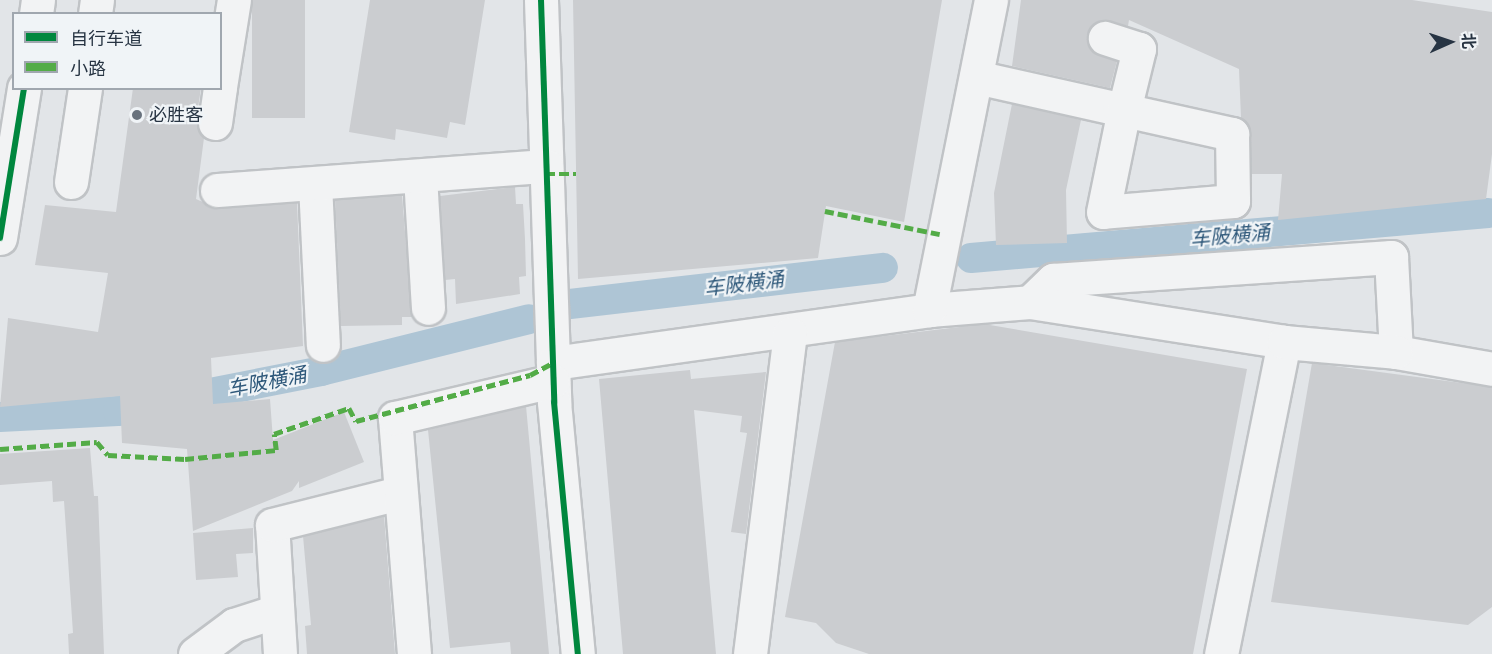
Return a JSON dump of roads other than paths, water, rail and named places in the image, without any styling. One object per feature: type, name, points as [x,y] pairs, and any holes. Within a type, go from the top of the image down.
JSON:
[{"type":"street","points":[[222,75],[234,0]]},
{"type":"street","points":[[541,0],[553,372],[578,654]]},
{"type":"street","points":[[929,310],[991,0]]},
{"type":"street","points":[[976,77],[1124,110],[1138,50],[1105,38]]},
{"type":"street","points":[[0,238],[24,90]]},
{"type":"street","points":[[71,182],[85,90]]},
{"type":"street","points":[[215,123],[220,90]]},
{"type":"street","points":[[217,190],[420,177],[546,166]]},
{"type":"street","points":[[420,177],[428,308]]},
{"type":"street","points":[[315,183],[323,345]]},
{"type":"street","points":[[1030,302],[1053,280],[1391,257],[1396,352]]},
{"type":"street","points":[[414,654],[399,492],[395,418],[553,372],[929,310],[1030,302],[1284,342],[1396,352],[1492,369]]},
{"type":"street","points":[[750,654],[790,333]]},
{"type":"street","points":[[1221,654],[1284,342]]},
{"type":"street","points":[[280,654],[272,525],[399,492]]},
{"type":"street","points":[[195,654],[234,625],[277,611]]},
{"type":"waterway","name":"车陂横涌","points":[[971,258],[1488,213]]},
{"type":"waterway","name":"车陂横涌","points":[[570,304],[883,268]]},
{"type":"waterway","name":"车陂横涌","points":[[0,417],[118,411],[321,371],[529,319]]},
{"type":"place","name":"必胜客","points":[[137,115]]}]
